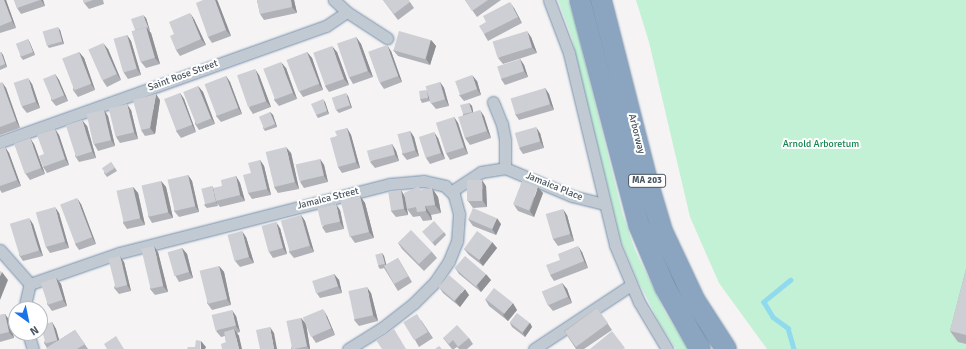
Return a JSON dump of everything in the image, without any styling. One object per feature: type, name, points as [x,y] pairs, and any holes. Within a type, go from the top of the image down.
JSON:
[{"type":"highway","name":"Arborway","points":[[580,0],[627,186],[643,238],[668,294],[700,349]]},
{"type":"highway","name":"Arborway","points":[[601,0],[646,177],[662,231],[689,290],[726,349]]},
{"type":"street","points":[[334,0],[347,12],[387,38]]},
{"type":"street","points":[[549,0],[569,53],[603,204],[619,258],[631,285],[667,349]]},
{"type":"street","name":"Saint Rose Street","points":[[0,142],[326,26],[347,12]]},
{"type":"street","points":[[348,349],[382,328],[414,303],[435,282],[445,267],[454,250],[460,224],[457,202],[452,191],[481,172],[505,168],[505,140],[502,124],[493,102]]},
{"type":"street","name":"Jamaica Place","points":[[505,168],[572,196],[603,204]]},
{"type":"street","name":"Jamaica Street","points":[[30,284],[118,253],[390,184],[424,181],[440,184],[452,191]]},
{"type":"street","points":[[0,250],[30,284],[26,301]]},
{"type":"street","points":[[534,349],[631,285]]},
{"type":"green space","points":[[558,0],[568,0],[574,19],[623,215],[635,250],[665,312],[688,349],[676,349],[659,322],[638,281],[621,240],[572,38]]},
{"type":"green space","name":"Arnold Arboretum","points":[[636,0],[966,0],[966,349],[767,349],[719,283],[690,217],[649,42]]},
{"type":"building","points":[[0,0],[4,0],[12,21],[0,26]]},
{"type":"building","points":[[14,0],[40,0],[17,8]]},
{"type":"building","points":[[83,0],[93,0],[84,3]]},
{"type":"building","points":[[203,0],[215,0],[226,30],[208,37],[196,3]]},
{"type":"building","points":[[257,0],[291,0],[292,7],[260,14]]},
{"type":"building","points":[[383,0],[409,0],[410,2],[394,14]]},
{"type":"building","points":[[465,0],[488,0],[472,11]]},
{"type":"building","points":[[510,2],[518,17],[484,34],[479,26],[486,22],[483,16]]},
{"type":"building","points":[[190,13],[201,39],[176,50],[170,36],[174,34],[169,22]]},
{"type":"building","points":[[143,15],[148,27],[135,30],[131,19]]},
{"type":"building","points":[[58,27],[62,41],[47,46],[43,31]]},
{"type":"building","points":[[146,27],[155,58],[140,62],[132,31]]},
{"type":"building","points":[[399,31],[431,40],[425,59],[393,50]]},
{"type":"building","points":[[527,31],[532,47],[498,58],[493,42]]},
{"type":"building","points":[[127,35],[137,69],[123,73],[114,39]]},
{"type":"building","points":[[356,37],[368,71],[349,78],[337,44]]},
{"type":"building","points":[[28,39],[33,52],[21,57],[16,44]]},
{"type":"building","points":[[103,43],[117,74],[102,81],[88,50]]},
{"type":"building","points":[[387,45],[398,76],[379,83],[368,52]]},
{"type":"building","points":[[332,46],[344,79],[325,86],[313,53]]},
{"type":"building","points":[[0,52],[5,64],[0,66]]},
{"type":"building","points":[[79,52],[91,84],[74,90],[62,58]]},
{"type":"building","points":[[307,52],[319,84],[299,92],[286,60]]},
{"type":"building","points":[[520,59],[524,71],[501,79],[497,66]]},
{"type":"building","points":[[281,62],[293,93],[275,100],[263,69]]},
{"type":"building","points":[[255,69],[266,101],[248,107],[237,75]]},
{"type":"building","points":[[55,74],[64,95],[52,100],[43,79]]},
{"type":"building","points":[[472,75],[477,89],[460,95],[455,81]]},
{"type":"building","points":[[226,76],[238,108],[217,116],[205,84]]},
{"type":"building","points":[[28,78],[36,102],[21,106],[14,83]]},
{"type":"building","points":[[2,82],[16,121],[0,127],[0,83]]},
{"type":"building","points":[[440,82],[445,99],[431,103],[426,86]]},
{"type":"building","points":[[198,86],[211,118],[196,124],[183,92]]},
{"type":"building","points":[[545,88],[550,104],[516,115],[511,99]]},
{"type":"building","points":[[427,90],[428,98],[420,99],[419,91]]},
{"type":"building","points":[[180,93],[192,125],[176,131],[164,99]]},
{"type":"building","points":[[346,93],[350,105],[336,110],[332,98]]},
{"type":"building","points":[[156,94],[150,128],[141,130],[133,100]]},
{"type":"building","points":[[323,99],[327,111],[316,115],[311,104]]},
{"type":"building","points":[[469,103],[472,112],[463,114],[460,105]]},
{"type":"building","points":[[127,104],[134,132],[116,137],[109,109]]},
{"type":"building","points":[[104,110],[111,140],[93,144],[86,114]]},
{"type":"building","points":[[480,110],[487,131],[465,138],[458,117]]},
{"type":"building","points":[[270,112],[275,124],[264,129],[259,117]]},
{"type":"building","points":[[454,117],[464,147],[446,153],[436,123]]},
{"type":"building","points":[[82,120],[92,151],[76,157],[66,125]]},
{"type":"building","points":[[536,127],[540,141],[519,147],[515,133]]},
{"type":"building","points":[[347,128],[356,162],[338,167],[330,138],[337,136],[335,131]]},
{"type":"building","points":[[55,129],[65,159],[43,167],[39,156],[44,154],[37,135]]},
{"type":"building","points":[[410,131],[415,150],[403,154],[397,134]]},
{"type":"building","points":[[434,132],[441,153],[426,158],[419,137]]},
{"type":"building","points":[[30,138],[41,168],[25,174],[14,144]]},
{"type":"building","points":[[392,144],[395,155],[370,161],[367,151]]},
{"type":"building","points":[[5,147],[17,180],[0,186],[0,149]]},
{"type":"building","points":[[286,147],[295,182],[274,187],[266,152]]},
{"type":"building","points":[[320,159],[324,176],[299,181],[296,165]]},
{"type":"building","points":[[260,160],[267,189],[248,193],[243,175],[251,173],[248,163]]},
{"type":"building","points":[[111,162],[115,168],[106,174],[102,168]]},
{"type":"building","points":[[188,175],[195,206],[175,211],[168,180]]},
{"type":"building","points":[[236,176],[240,195],[216,201],[213,188],[222,186],[221,180]]},
{"type":"building","points":[[467,180],[482,180],[482,201],[467,201]]},
{"type":"building","points":[[161,181],[168,212],[149,217],[142,185]]},
{"type":"building","points":[[522,181],[538,187],[529,210],[513,204]]},
{"type":"building","points":[[212,186],[216,202],[205,204],[201,189]]},
{"type":"building","points":[[419,186],[420,190],[432,188],[435,205],[425,206],[426,211],[417,212],[416,207],[407,209],[404,193]]},
{"type":"building","points":[[133,187],[140,218],[124,222],[116,191]]},
{"type":"building","points":[[401,190],[404,209],[391,211],[388,192]]},
{"type":"building","points":[[360,196],[369,232],[350,237],[341,201]]},
{"type":"building","points":[[77,198],[92,237],[75,244],[60,204]]},
{"type":"building","points":[[336,204],[340,222],[322,226],[317,208]]},
{"type":"building","points":[[55,207],[65,242],[46,247],[36,213]]},
{"type":"building","points":[[473,208],[497,218],[492,229],[468,219]]},
{"type":"building","points":[[563,209],[570,234],[553,239],[546,214]]},
{"type":"building","points":[[301,215],[310,246],[290,252],[281,221]]},
{"type":"building","points":[[29,218],[39,251],[20,256],[10,224]]},
{"type":"building","points":[[434,221],[444,232],[432,243],[422,232]]},
{"type":"building","points":[[276,222],[283,248],[268,252],[262,226]]},
{"type":"building","points":[[411,230],[432,252],[419,264],[398,243]]},
{"type":"building","points":[[242,231],[249,257],[234,261],[228,235]]},
{"type":"building","points":[[477,231],[492,242],[479,260],[464,249]]},
{"type":"building","points":[[154,246],[163,286],[151,289],[141,249]]},
{"type":"building","points":[[578,246],[584,261],[550,275],[546,265],[560,260],[558,254]]},
{"type":"building","points":[[182,248],[189,272],[174,276],[168,252]]},
{"type":"building","points":[[382,253],[385,264],[378,265],[375,255]]},
{"type":"building","points":[[120,256],[127,285],[116,288],[108,259]]},
{"type":"building","points":[[465,256],[486,274],[476,286],[455,268]]},
{"type":"building","points":[[398,258],[408,276],[394,284],[384,266]]},
{"type":"building","points":[[219,266],[227,299],[208,304],[200,271]]},
{"type":"building","points":[[966,269],[966,335],[950,331]]},
{"type":"building","points":[[334,274],[338,286],[316,293],[312,281]]},
{"type":"building","points":[[449,275],[465,289],[454,301],[439,287]]},
{"type":"building","points":[[56,278],[63,300],[48,305],[48,301],[47,301],[41,283]]},
{"type":"building","points":[[562,283],[568,297],[548,305],[542,292]]},
{"type":"building","points":[[367,287],[373,315],[354,319],[348,291]]},
{"type":"building","points":[[494,288],[513,303],[504,314],[485,299]]},
{"type":"building","points":[[597,308],[608,323],[576,347],[565,332]]},
{"type":"building","points":[[323,309],[331,328],[311,337],[303,318]]},
{"type":"building","points":[[232,310],[236,326],[215,331],[212,315]]},
{"type":"building","points":[[517,313],[530,323],[522,332],[510,322]]},
{"type":"building","points":[[5,314],[8,332],[0,334],[0,315]]},
{"type":"building","points":[[417,314],[428,332],[414,340],[403,322]]},
{"type":"building","points":[[301,318],[307,346],[292,349],[286,321]]},
{"type":"building","points":[[52,322],[57,340],[46,344],[45,341],[48,341],[48,323]]},
{"type":"building","points":[[457,325],[469,338],[458,347],[453,340],[449,344],[443,338]]},
{"type":"building","points":[[270,327],[274,349],[260,349],[256,330]]},
{"type":"building","points":[[234,329],[239,349],[222,349],[221,344],[226,342],[224,332]]},
{"type":"building","points":[[394,329],[406,349],[382,349],[376,340]]},
{"type":"building","points":[[75,330],[85,344],[77,349],[46,348]]},
{"type":"building","points":[[612,331],[625,348],[590,349]]},
{"type":"building","points":[[116,336],[124,349],[107,349],[104,344]]},
{"type":"building","points":[[196,340],[201,341],[200,349],[187,349],[188,347],[195,347]]},
{"type":"building","points":[[439,346],[442,349],[435,349]]},
{"type":"waterway","points":[[791,280],[764,302],[773,317],[788,328],[794,349]]}]
